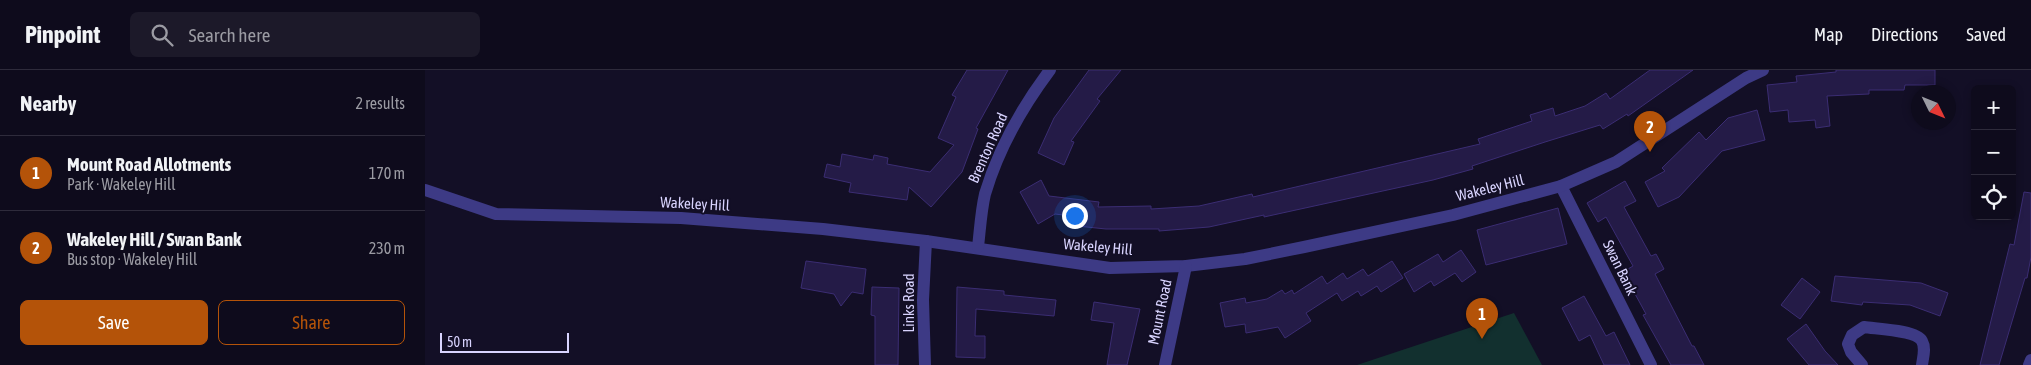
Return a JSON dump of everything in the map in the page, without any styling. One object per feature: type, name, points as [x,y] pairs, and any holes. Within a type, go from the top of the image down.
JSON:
[{"type":"street","name":"Brenton Road","points":[[978,247],[985,194],[1000,157],[1026,106],[1050,70]]},
{"type":"street","name":"Wakeley Hill","points":[[425,190],[496,214],[681,218],[823,229],[978,247],[1110,268],[1186,266],[1245,259],[1296,249],[1453,215],[1561,186],[1616,162],[1746,78],[1763,70]]},
{"type":"street","name":"Swan Bank","points":[[1561,186],[1651,365]]},
{"type":"street","name":"Links Road","points":[[925,365],[923,300],[926,241]]},
{"type":"street","name":"Mount Road","points":[[1165,365],[1186,266]]},
{"type":"street","points":[[1862,365],[1851,352],[1848,344],[1852,335],[1864,328],[1914,334],[1921,339],[1924,348],[1921,365]]},
{"type":"street","points":[[2029,365],[2031,360]]},
{"type":"green space","points":[[1514,313],[1542,365],[1357,365]]},
{"type":"building","points":[[967,70],[1008,70],[976,128],[978,129],[962,172],[931,207],[909,187],[907,200],[849,192],[851,183],[824,177],[827,164],[840,167],[842,154],[873,160],[874,155],[888,158],[887,164],[930,172],[954,145],[938,138],[956,97],[952,95]]},
{"type":"building","points":[[1089,70],[1121,70],[1097,99],[1100,101],[1071,141],[1074,142],[1064,165],[1038,153],[1054,118]]},
{"type":"building","points":[[1650,70],[1693,70],[1628,116],[1627,114],[1603,129],[1600,125],[1472,166],[1473,169],[1433,180],[1264,217],[1264,215],[1209,227],[1159,231],[1159,229],[1106,229],[1077,226],[1079,217],[1055,214],[1038,224],[1020,192],[1041,180],[1049,196],[1099,202],[1098,207],[1151,206],[1151,209],[1199,206],[1252,194],[1253,197],[1480,144],[1478,139],[1532,121],[1530,115],[1553,108],[1555,116],[1585,106],[1606,93],[1610,99]]},
{"type":"building","points":[[1836,70],[1935,70],[1935,85],[1905,85],[1904,90],[1869,90],[1869,94],[1827,96],[1830,126],[1816,128],[1815,120],[1789,122],[1788,110],[1770,112],[1767,85],[1797,82],[1796,76],[1836,72]]},
{"type":"building","points":[[1757,110],[1765,140],[1722,151],[1679,197],[1658,207],[1645,182],[1665,171],[1662,168],[1699,132],[1706,140],[1728,118]]},
{"type":"building","points":[[1625,181],[1636,201],[1624,207],[1651,256],[1656,254],[1664,269],[1655,274],[1692,346],[1694,346],[1704,365],[1671,365],[1643,315],[1646,314],[1623,272],[1633,266],[1606,217],[1598,222],[1587,203]]},
{"type":"building","points":[[2024,192],[2031,193],[2031,257],[2027,278],[2025,278],[1999,365],[1980,365],[2010,244],[2014,245]]},
{"type":"building","points":[[1558,208],[1567,244],[1486,265],[1477,230]]},
{"type":"building","points":[[1461,250],[1476,272],[1462,282],[1455,273],[1434,286],[1431,281],[1414,292],[1404,274],[1438,254],[1443,262]]},
{"type":"building","points":[[806,261],[866,269],[863,294],[852,292],[841,306],[834,294],[801,288]]},
{"type":"building","points":[[1392,261],[1403,278],[1381,292],[1377,286],[1361,296],[1358,291],[1342,301],[1337,293],[1306,313],[1311,321],[1285,338],[1278,327],[1246,333],[1245,324],[1225,327],[1220,303],[1245,298],[1246,303],[1267,299],[1282,290],[1285,294],[1292,290],[1294,294],[1322,276],[1327,284],[1343,273],[1347,279],[1363,269],[1368,276]]},
{"type":"building","points":[[1835,276],[1921,283],[1948,293],[1940,316],[1910,305],[1863,302],[1862,305],[1831,301]]},
{"type":"building","points":[[1802,278],[1820,292],[1800,319],[1781,305]]},
{"type":"building","points":[[872,287],[899,288],[898,365],[875,365],[875,316],[871,315]]},
{"type":"building","points":[[957,287],[1004,291],[1004,295],[1056,300],[1054,316],[976,309],[975,336],[985,336],[985,358],[956,357]]},
{"type":"building","points":[[1584,296],[1606,336],[1614,332],[1630,365],[1604,365],[1590,335],[1579,341],[1562,308]]},
{"type":"building","points":[[1094,302],[1140,309],[1127,365],[1107,365],[1114,323],[1091,320]]},
{"type":"building","points":[[1806,324],[1825,351],[1838,365],[1809,365],[1787,339]]},
{"type":"place","name":"Wakeley Hill / Swan Bank","points":[[1650,152]]},
{"type":"place","name":"Mount Road Allotments","points":[[1482,339]]}]
